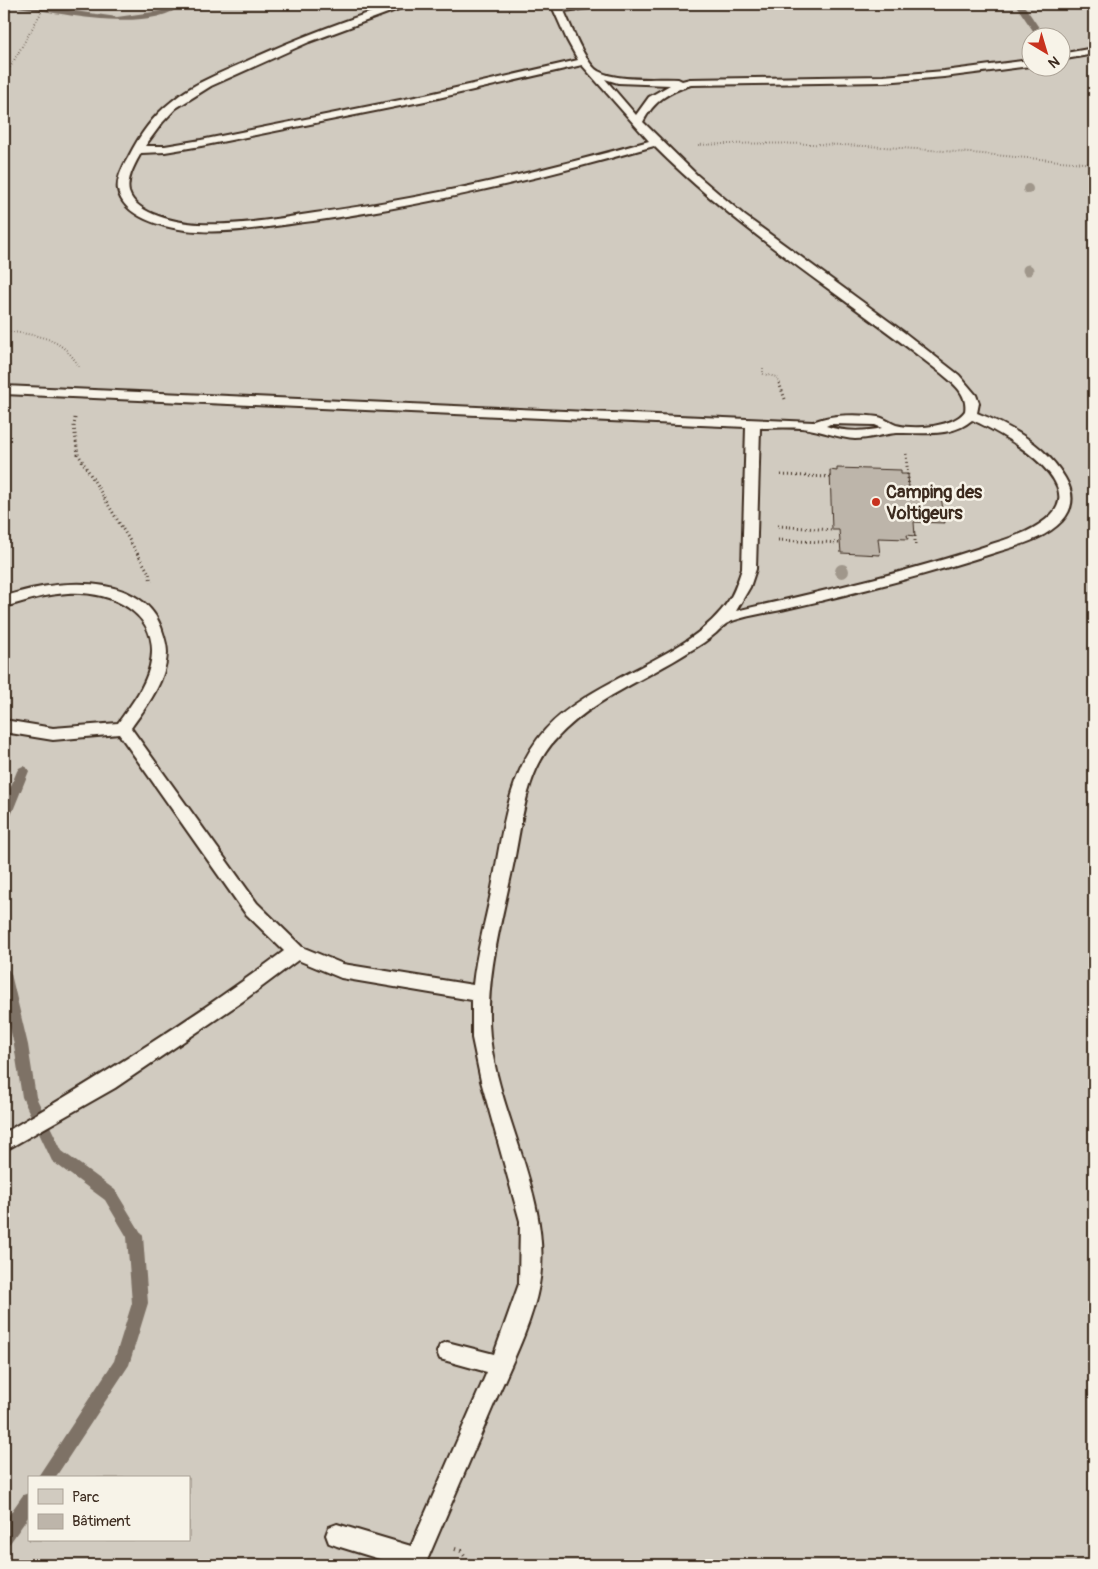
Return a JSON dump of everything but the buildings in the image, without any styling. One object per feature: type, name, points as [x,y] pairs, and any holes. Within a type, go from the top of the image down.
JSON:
[{"type":"lane","points":[[408,4],[321,33],[193,91],[165,113],[149,130],[124,176],[122,189],[125,198],[132,206],[152,218],[171,223],[210,227],[240,226],[325,216],[432,198],[544,174],[660,146]]},
{"type":"lane","points":[[4,390],[815,426],[831,433],[877,435],[895,429],[942,429],[964,420],[970,415],[974,405],[973,399],[954,378],[899,334],[758,232],[716,198],[637,122],[585,61],[558,6],[598,4]]},
{"type":"lane","points":[[1070,56],[1094,51]]},
{"type":"lane","points":[[138,150],[165,149],[201,143],[432,97],[585,61]]},
{"type":"lane","points":[[594,73],[618,80],[690,82],[884,79],[1020,64]]},
{"type":"lane","points":[[637,122],[653,98],[662,92],[690,82]]},
{"type":"lane","points":[[722,619],[848,591],[940,566],[1025,538],[1058,517],[1064,509],[1065,490],[1056,474],[1043,458],[1005,429],[970,415]]},
{"type":"lane","points":[[337,1535],[415,1562],[516,1326],[528,1284],[531,1246],[530,1221],[490,1081],[481,1038],[483,974],[518,801],[527,770],[536,753],[552,733],[589,701],[694,644],[722,619],[744,588],[749,569],[753,424]]},
{"type":"lane","points":[[4,602],[56,587],[106,590],[134,601],[152,622],[159,642],[156,667],[144,699],[123,728],[53,734],[4,726]]},
{"type":"lane","points":[[123,728],[251,908],[296,952],[341,971],[482,994]]},
{"type":"lane","points":[[4,1143],[108,1082],[237,996],[296,952]]},
{"type":"lane","points":[[447,1352],[500,1366]]},
{"type":"path","points":[[4,78],[46,4]]},
{"type":"path","points":[[660,146],[746,142],[903,147],[1094,164]]},
{"type":"path","points":[[4,331],[35,335],[58,342],[70,351],[79,366],[74,427],[78,454],[149,573],[154,598],[152,622]]},
{"type":"path","points":[[763,368],[764,374],[777,377],[785,397],[784,425]]},
{"type":"path","points":[[906,454],[909,488]]},
{"type":"path","points":[[801,476],[830,477]]},
{"type":"path","points":[[802,528],[832,530]]},
{"type":"path","points":[[804,542],[840,543]]},
{"type":"green space","points":[[4,4],[1094,4],[1094,1565],[4,1565]]},
{"type":"waterway","points":[[12,4],[117,19],[162,13],[180,4]]},
{"type":"waterway","points":[[1019,4],[1035,28]]},
{"type":"waterway","points":[[4,818],[23,771]]},
{"type":"waterway","points":[[4,974],[21,1045],[29,1097],[57,1156],[110,1195],[135,1236],[140,1303],[121,1365],[46,1476]]},
{"type":"waterway","points":[[4,1537],[28,1502]]},
{"type":"place","name":"Camping des Voltigeurs","points":[[876,502]]}]
